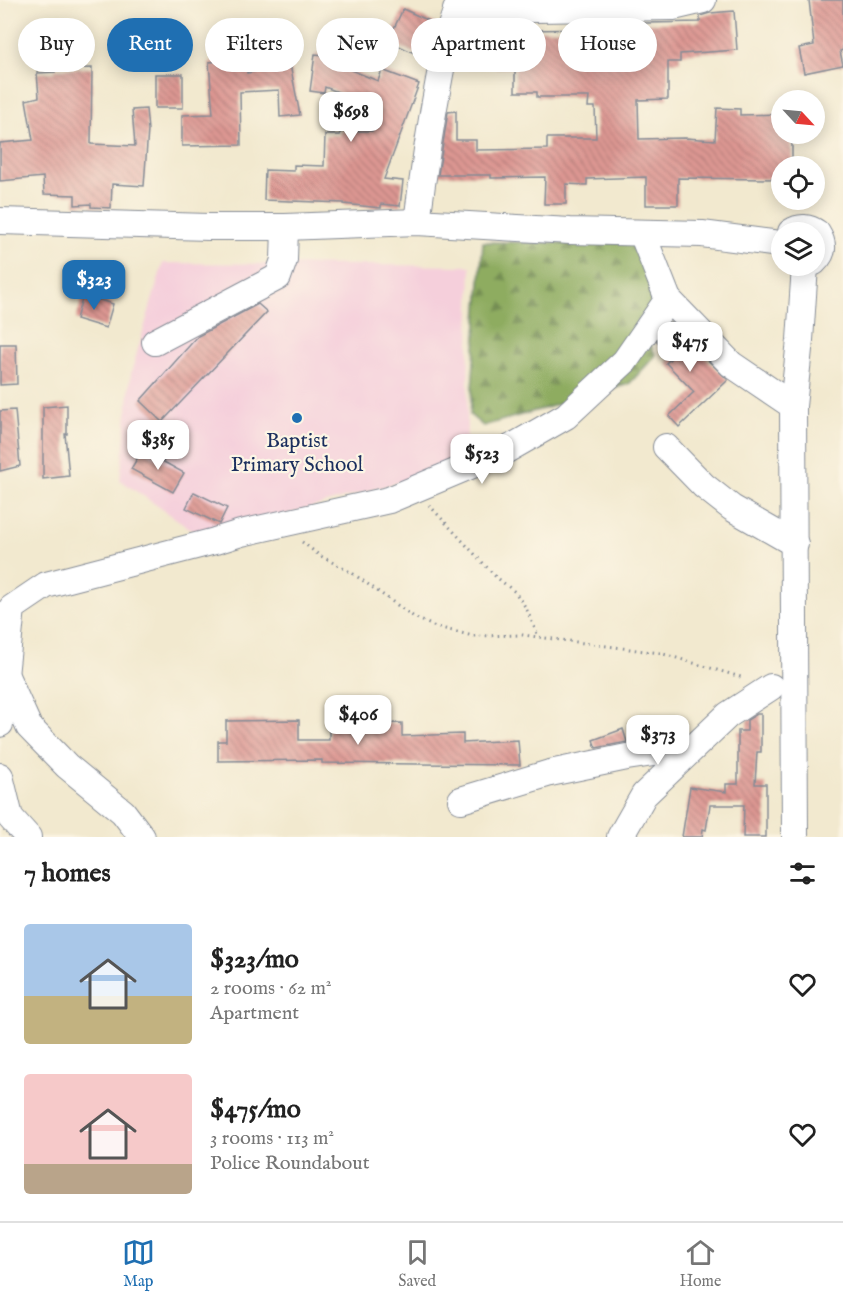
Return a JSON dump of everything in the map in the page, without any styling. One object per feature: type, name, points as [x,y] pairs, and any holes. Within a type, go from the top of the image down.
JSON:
[{"type":"street","points":[[417,222],[444,53],[458,5],[673,7],[703,0]]},
{"type":"street","points":[[0,221],[285,228],[417,222],[570,231],[702,234],[771,241]]},
{"type":"street","points":[[155,342],[278,277],[284,260],[285,228]]},
{"type":"street","points":[[642,233],[668,299],[731,364],[793,406]]},
{"type":"street","points":[[795,837],[793,406],[804,276]]},
{"type":"street","points":[[0,724],[3,672],[12,608],[46,585],[241,533],[389,500],[503,452],[566,416],[625,361],[668,299]]},
{"type":"street","points":[[666,447],[704,486],[732,508],[795,544]]},
{"type":"street","points":[[3,672],[29,727],[67,766],[123,812],[142,837]]},
{"type":"street","points":[[620,837],[644,795],[728,715],[771,687]]},
{"type":"street","points":[[461,800],[550,773],[693,747]]},
{"type":"street","points":[[627,758],[637,772],[644,795]]},
{"type":"street","points":[[0,776],[10,817],[28,837]]},
{"type":"path","points":[[416,489],[496,578],[515,592],[526,608],[539,638]]},
{"type":"path","points":[[292,522],[296,535],[305,546],[352,573],[414,617],[433,626],[473,636],[523,635],[660,652],[771,687]]},
{"type":"shaded area","name":"Baptist Primary School","points":[[163,263],[471,266],[466,463],[204,538],[120,480],[131,373]]},
{"type":"green space","points":[[483,242],[638,243],[659,305],[638,320],[656,355],[629,384],[483,426],[470,415]]},
{"type":"building","points":[[809,0],[843,0],[843,50],[840,51],[843,65],[804,73],[799,48],[814,45]]},
{"type":"building","points":[[403,9],[423,18],[411,18],[411,52],[399,46],[399,18]]},
{"type":"building","points":[[734,11],[737,50],[680,54],[680,62],[668,62],[668,99],[638,100],[639,139],[715,140],[717,108],[740,109],[740,115],[771,114],[771,144],[792,144],[792,156],[771,156],[771,179],[678,178],[678,205],[646,205],[646,177],[587,179],[587,185],[566,184],[566,204],[544,204],[545,177],[491,178],[491,175],[438,175],[448,112],[456,111],[456,140],[476,140],[476,150],[547,149],[547,138],[596,138],[595,107],[588,107],[589,97],[537,97],[537,92],[515,92],[515,72],[546,72],[546,30],[558,30],[558,72],[657,72],[657,23],[700,22],[700,16]]},
{"type":"building","points":[[315,54],[316,72],[356,72],[378,81],[381,72],[387,72],[419,84],[384,179],[403,181],[400,206],[381,204],[381,208],[344,203],[264,200],[265,170],[294,171],[294,165],[324,166],[325,135],[340,135],[340,131],[372,131],[380,108],[325,87],[324,93],[310,91]]},
{"type":"building","points":[[92,72],[91,144],[135,146],[132,110],[146,109],[148,130],[144,186],[112,184],[111,208],[91,207],[91,204],[75,205],[75,195],[44,194],[43,177],[0,181],[0,143],[33,140],[26,100],[39,97],[37,73]]},
{"type":"building","points":[[210,72],[292,72],[300,115],[280,117],[279,90],[240,92],[241,145],[182,146],[182,115],[213,114]]},
{"type":"building","points":[[155,74],[183,74],[183,108],[155,108]]},
{"type":"building","points":[[83,295],[113,304],[106,328],[76,319]]},
{"type":"building","points":[[258,304],[267,312],[162,422],[140,401],[198,336]]},
{"type":"building","points":[[670,323],[728,380],[679,427],[669,416],[694,392],[666,363],[672,357],[657,341]]},
{"type":"building","points":[[0,344],[16,344],[17,384],[0,385]]},
{"type":"building","points":[[67,405],[67,434],[65,434],[69,476],[43,479],[43,407]]},
{"type":"building","points":[[15,410],[20,466],[0,471],[0,411]]},
{"type":"building","points":[[142,450],[184,473],[173,492],[131,469]]},
{"type":"building","points":[[194,492],[227,508],[219,524],[186,508]]},
{"type":"building","points":[[761,714],[761,752],[757,752],[755,784],[766,784],[766,837],[743,837],[744,805],[710,805],[706,830],[703,829],[702,837],[682,837],[690,787],[726,792],[726,784],[738,784],[738,731],[747,731],[747,720]]},
{"type":"building","points":[[299,720],[299,740],[329,740],[329,724],[402,723],[402,736],[463,734],[463,743],[518,740],[520,765],[322,763],[322,760],[218,761],[218,741],[226,741],[226,721]]},
{"type":"building","points":[[623,729],[627,742],[596,748],[593,740]]},
{"type":"place","name":"Baptist Primary School","points":[[297,418]]}]
